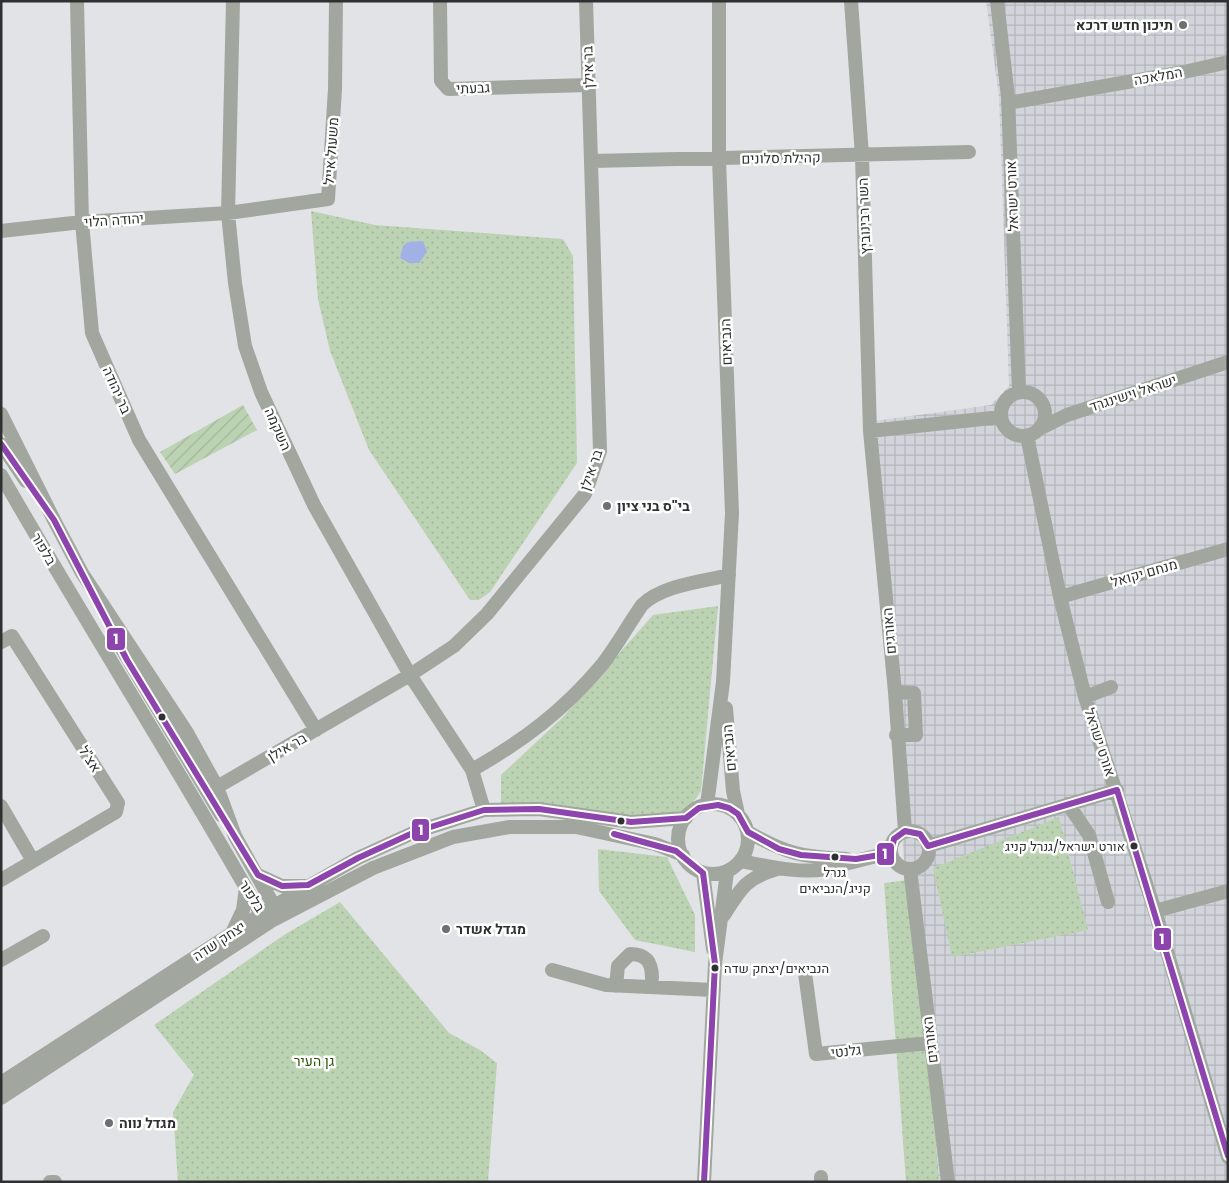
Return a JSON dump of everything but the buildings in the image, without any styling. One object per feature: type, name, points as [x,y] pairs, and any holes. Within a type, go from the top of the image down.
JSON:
[{"type":"street","name":"בר יהודה","points":[[77,1],[82,222],[92,333],[139,440],[316,730]]},
{"type":"street","name":"השקמה","points":[[232,1],[228,213],[235,283],[245,346],[261,392],[314,505],[410,674],[472,770],[484,810]]},
{"type":"street","name":"משעול אייל","points":[[228,213],[328,199],[334,89],[336,1]]},
{"type":"street","name":"גבעתי","points":[[440,1],[441,80],[448,89],[589,84]]},
{"type":"street","name":"בר אילן","points":[[217,787],[316,730],[454,646],[487,614],[585,494],[600,451],[586,1]]},
{"type":"street","name":"הנביאים","points":[[707,805],[723,682],[732,513],[719,159],[719,1]]},
{"type":"street","name":"השר רבינוביץ","points":[[851,1],[862,156],[870,431]]},
{"type":"street","name":"אורט ישראל","points":[[997,1],[1008,97],[1019,392]]},
{"type":"street","name":"המלאכה","points":[[1008,97],[1088,88],[1184,72],[1228,62]]},
{"type":"street","name":"קהילת סלונים","points":[[592,161],[969,152]]},
{"type":"street","name":"יהודה הלוי","points":[[1,231],[82,222],[228,213]]},
{"type":"street","name":"ישראל וישינגרד","points":[[1041,428],[1067,415],[1228,362]]},
{"type":"street","points":[[1019,392],[1032,393],[1043,402],[1046,416],[1041,428],[1027,436],[1013,434],[1007,430],[1001,417],[1003,404],[1013,394],[1019,392]]},
{"type":"street","name":"בלפור","points":[[1,414],[82,573],[172,709],[217,787],[235,836],[258,875],[269,913]]},
{"type":"street","points":[[870,431],[1001,417]]},
{"type":"street","name":"האורגים","points":[[870,431],[895,692],[896,735],[905,831]]},
{"type":"street","name":"אורט ישראל","points":[[1027,436],[1060,597],[1086,696],[1155,911],[1228,1156]]},
{"type":"street","points":[[1,444],[54,520]]},
{"type":"street","name":"בלפור","points":[[1,475],[72,599],[246,887],[269,913]]},
{"type":"street","name":"מנחם יקואל","points":[[1060,597],[1228,549]]},
{"type":"street","points":[[82,573],[127,660],[235,836]]},
{"type":"street","points":[[472,770],[514,746],[557,713],[602,665],[642,605],[649,598],[664,591],[729,574]]},
{"type":"street","name":"אצ\"ל","points":[[1,642],[12,636],[118,803],[116,812],[33,861]]},
{"type":"street","name":"הנביאים","points":[[723,682],[733,791],[738,814]]},
{"type":"street","points":[[1086,696],[1111,687]]},
{"type":"street","points":[[895,692],[914,693],[916,735],[896,735]]},
{"type":"street","points":[[928,846],[1116,790]]},
{"type":"street","points":[[1068,804],[1089,835],[1108,902]]},
{"type":"street","points":[[748,832],[746,853],[727,872],[703,873],[695,869],[682,855],[679,837],[686,818],[692,812],[707,805],[729,808],[738,814],[748,832],[779,850],[800,856],[856,859]]},
{"type":"street","points":[[1,806],[33,861],[1,880]]},
{"type":"street","name":"יצחק שדה","points":[[1,1098],[308,885],[358,858],[415,832],[484,810],[539,809],[631,822],[686,818]]},
{"type":"street","name":"יצחק שדה","points":[[1,1083],[233,932],[269,913],[373,868],[453,837],[510,828],[576,827],[655,844],[682,855]]},
{"type":"street","points":[[905,831],[920,834],[928,846],[924,862],[910,869],[900,866],[891,853],[894,839],[905,831]]},
{"type":"street","points":[[740,861],[781,868],[826,869],[856,859],[891,853]]},
{"type":"street","points":[[723,917],[743,885],[761,874],[781,868]]},
{"type":"street","name":"האורגים","points":[[910,869],[948,1182]]},
{"type":"street","points":[[704,1182],[715,964],[723,917],[727,872]]},
{"type":"street","points":[[703,873],[715,964]]},
{"type":"street","points":[[258,875],[282,886],[308,885]]},
{"type":"street","points":[[233,932],[243,910],[246,887]]},
{"type":"street","points":[[1155,911],[1228,891]]},
{"type":"street","points":[[1,960],[43,936]]},
{"type":"street","points":[[616,986],[618,966],[630,954],[640,954],[647,958],[652,967],[652,978]]},
{"type":"street","points":[[552,970],[606,985],[714,990]]},
{"type":"street","name":"גלנטי","points":[[805,973],[816,1054],[930,1042]]},
{"type":"street","points":[[50,1182],[55,1182]]},
{"type":"shaded area","points":[[986,1],[1228,1],[1228,1182],[929,1182],[905,878],[874,421],[991,405],[1009,386],[999,97]]},
{"type":"green space","points":[[311,211],[375,225],[563,239],[573,256],[577,463],[490,592],[479,600],[470,600],[369,450],[330,351],[318,299]]},
{"type":"green space","points":[[243,405],[257,430],[175,474],[160,452]]},
{"type":"green space","points":[[718,606],[701,791],[690,807],[680,813],[652,818],[501,803],[501,775],[563,717],[653,615]]},
{"type":"green space","points":[[1059,817],[1088,930],[952,957],[933,868]]},
{"type":"green space","points":[[598,849],[667,857],[695,915],[695,952],[635,940],[599,891]]},
{"type":"green space","points":[[915,879],[939,1182],[906,1182],[884,883]]},
{"type":"green space","name":"גן העיר","points":[[340,902],[449,1033],[480,1050],[497,1063],[488,1182],[178,1182],[173,1112],[194,1075],[154,1025],[284,935]]},
{"type":"water","points":[[423,241],[427,252],[419,263],[409,263],[400,258],[403,246],[408,242]]},
{"type":"transit line","name":"1","points":[[1,444],[54,520],[127,660],[258,875],[282,886],[308,885],[358,858],[415,832],[484,810],[539,809],[631,822],[686,818],[699,808],[718,805],[729,808],[738,814],[748,832],[779,849],[801,855],[856,859],[891,853],[894,839],[905,831],[920,834],[928,846],[1117,790],[1228,1156]]},
{"type":"transit line","name":"1","points":[[614,834],[676,851],[703,873],[715,964],[704,1182]]},
{"type":"place","name":"תיכון חדש דרכא","points":[[1183,25]]},
{"type":"place","name":"בי\"ס בני ציון","points":[[607,506]]},
{"type":"place","name":"אורט ישראל/גנרל קניג","points":[[1134,846]]},
{"type":"place","name":"גנרל קניג/הנביאים","points":[[835,857]]},
{"type":"place","name":"מגדל אשדר","points":[[446,929]]},
{"type":"place","name":"הנביאים/יצחק שדה","points":[[715,968]]},
{"type":"place","name":"מגדל נווה","points":[[109,1123]]}]
